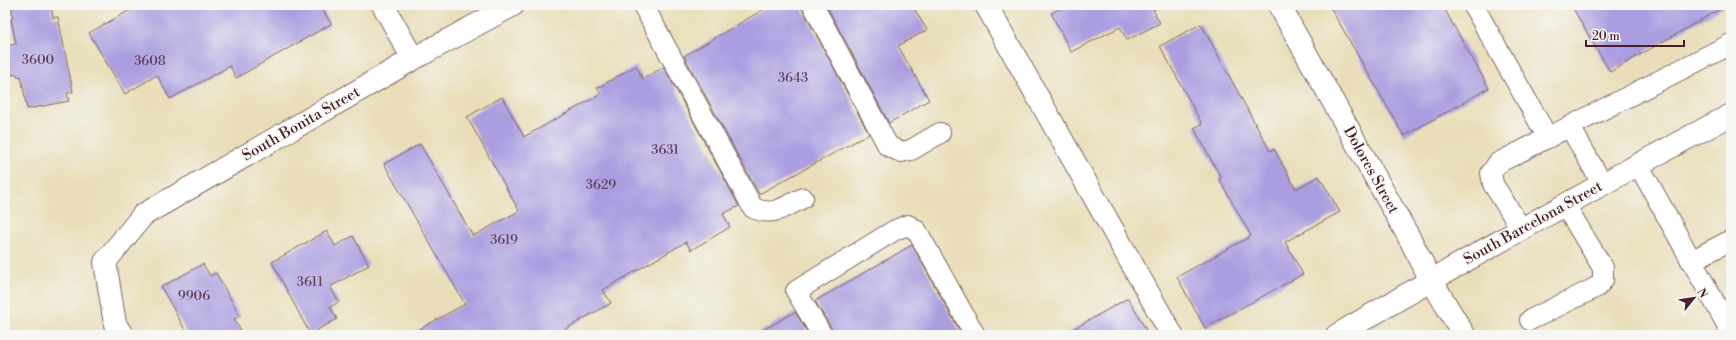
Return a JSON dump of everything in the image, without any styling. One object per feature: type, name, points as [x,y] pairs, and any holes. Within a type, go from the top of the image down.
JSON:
[{"type":"street","points":[[382,5],[413,59]]},
{"type":"street","name":"South Bonita Street","points":[[122,335],[115,324],[105,262],[143,215],[413,59],[513,5]]},
{"type":"street","points":[[986,5],[1172,335]]},
{"type":"street","name":"Dolores Street","points":[[1279,5],[1411,241],[1431,280],[1464,335]]},
{"type":"street","name":"South Barcelona Street","points":[[1337,335],[1431,280],[1603,185],[1638,164],[1731,114]]},
{"type":"lane","points":[[643,5],[753,208],[763,213],[774,212],[803,198]]},
{"type":"lane","points":[[813,5],[888,146],[901,152],[912,150],[940,133]]},
{"type":"lane","points":[[1473,5],[1548,138]]},
{"type":"lane","points":[[1522,230],[1493,184],[1491,173],[1498,163],[1731,44]]},
{"type":"lane","points":[[1570,127],[1603,185]]},
{"type":"lane","points":[[1638,164],[1731,332]]},
{"type":"lane","points":[[1530,320],[1597,287],[1603,280],[1603,268],[1565,206]]},
{"type":"lane","points":[[822,335],[796,291],[894,230],[908,225],[917,231],[975,335]]},
{"type":"lane","points":[[1691,261],[1731,240]]},
{"type":"building","points":[[11,5],[51,5],[53,18],[58,17],[73,92],[67,93],[69,101],[27,109],[21,76],[18,77],[17,74],[12,75],[7,46],[16,44],[11,19],[13,18]]},
{"type":"building","points":[[139,5],[320,5],[331,24],[236,78],[230,66],[170,99],[157,75],[125,94],[89,33]]},
{"type":"building","points":[[771,5],[802,5],[803,10],[869,134],[759,194],[684,56]]},
{"type":"building","points":[[826,5],[912,5],[927,30],[898,46],[929,100],[889,123]]},
{"type":"building","points":[[1067,5],[1164,5],[1153,10],[1160,23],[1127,40],[1120,27],[1071,52],[1051,13]]},
{"type":"building","points":[[1329,5],[1442,5],[1489,88],[1404,136]]},
{"type":"building","points":[[1571,5],[1727,5],[1610,72]]},
{"type":"building","points":[[1201,24],[1270,151],[1274,149],[1296,189],[1319,176],[1340,212],[1285,242],[1303,274],[1205,328],[1177,277],[1251,236],[1219,179],[1221,178],[1194,128],[1202,124],[1160,46]]},
{"type":"building","points":[[636,66],[643,79],[664,67],[739,206],[723,214],[730,227],[691,250],[686,242],[603,290],[611,303],[555,335],[409,335],[465,304],[384,164],[420,144],[473,236],[519,211],[467,117],[502,97],[524,137],[601,94],[597,88]]},
{"type":"building","points":[[327,231],[335,246],[353,236],[369,265],[330,287],[339,302],[330,307],[337,319],[310,334],[272,262]]},
{"type":"building","points":[[912,245],[962,335],[833,335],[832,329],[815,301]]},
{"type":"building","points":[[203,264],[210,276],[216,273],[240,316],[234,319],[243,335],[188,335],[161,287]]},
{"type":"building","points":[[1128,298],[1149,335],[1063,335]]},
{"type":"building","points":[[795,312],[809,335],[754,335]]}]
